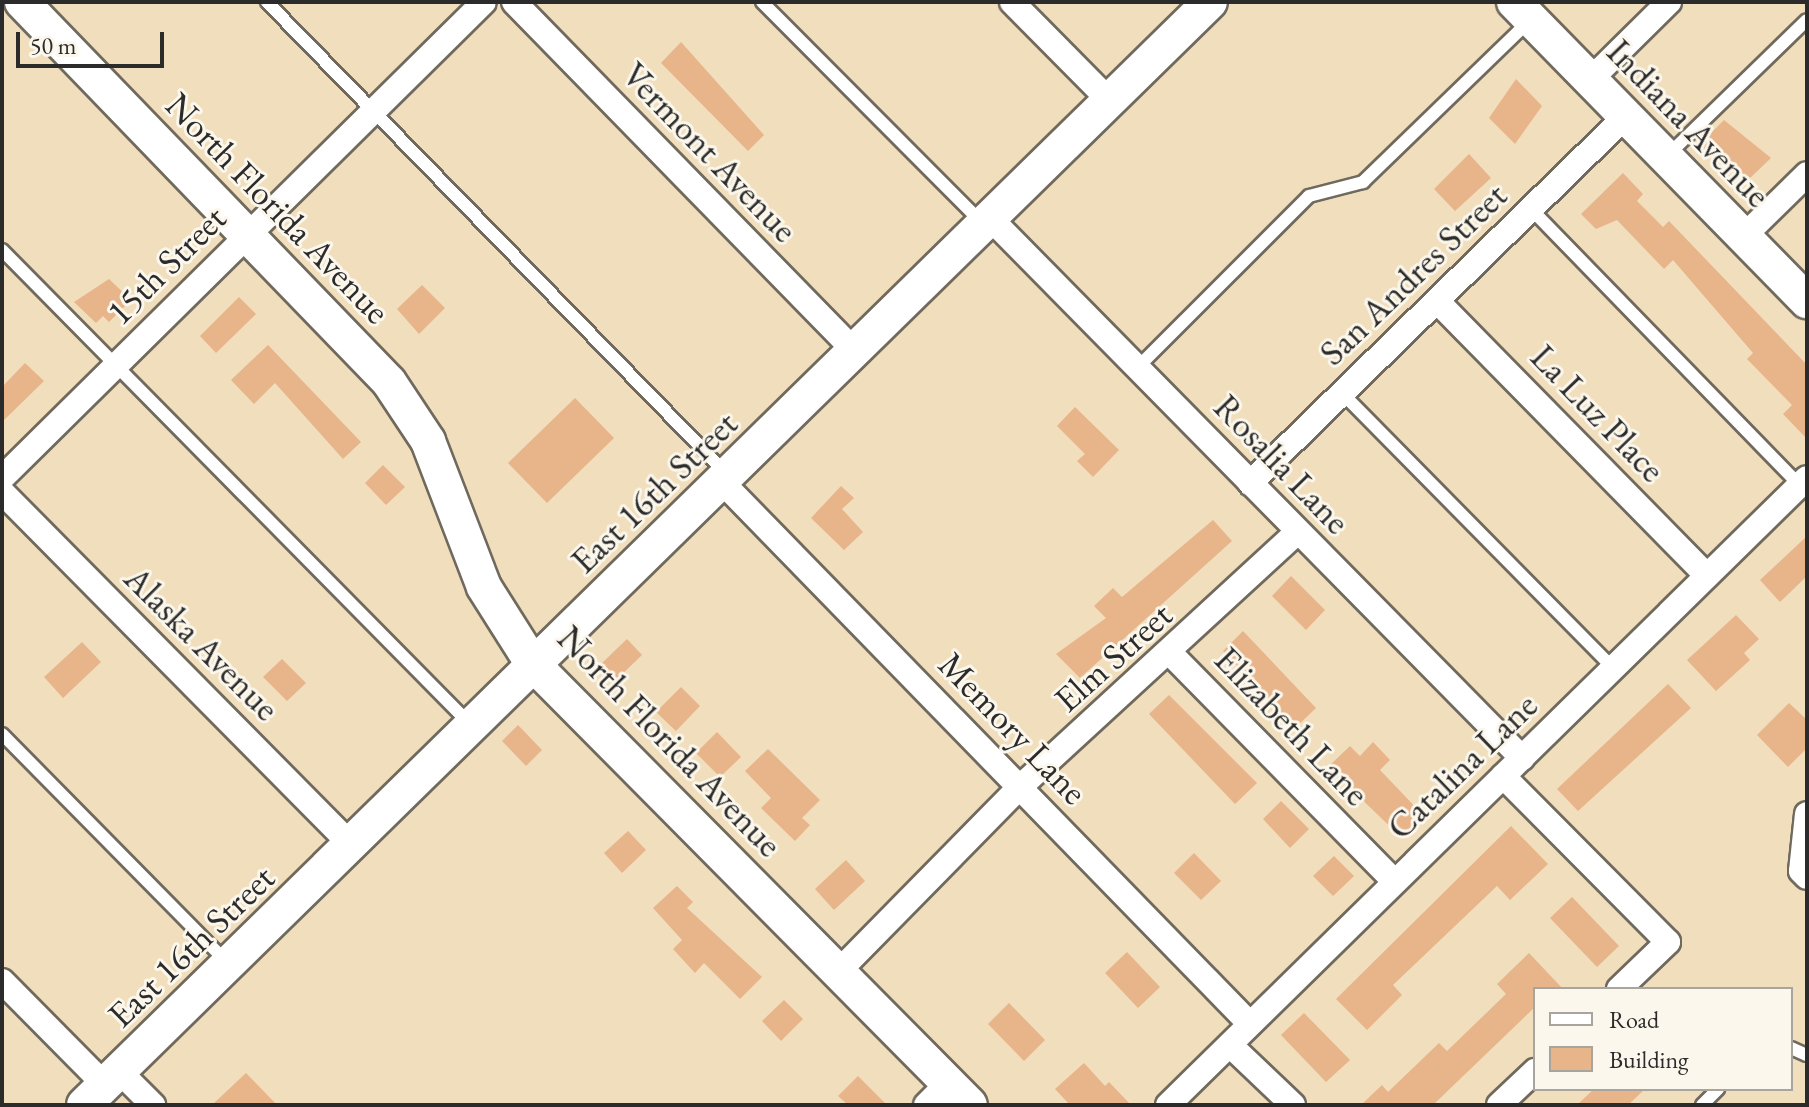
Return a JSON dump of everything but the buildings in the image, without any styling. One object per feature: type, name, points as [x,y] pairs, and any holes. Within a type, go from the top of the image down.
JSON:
[{"type":"street","name":"North Florida Avenue","points":[[22,2],[389,382],[428,441],[484,587],[532,663],[840,970],[948,1098]]},
{"type":"street","name":"15th Street","points":[[2,478],[484,2]]},
{"type":"street","name":"Vermont Avenue","points":[[514,2],[855,352]]},
{"type":"street","points":[[1012,2],[1110,101]]},
{"type":"street","name":"East 16th Street","points":[[103,1087],[532,663],[726,480],[1210,2]]},
{"type":"street","points":[[1590,80],[1669,2]]},
{"type":"street","name":"Indiana Avenue","points":[[1522,10],[1807,301]]},
{"type":"street","name":"San Andres Street","points":[[1250,483],[1626,116]]},
{"type":"street","points":[[1744,236],[1807,174]]},
{"type":"street","name":"Rosalia Lane","points":[[988,222],[1137,368],[1522,758]]},
{"type":"street","name":"La Luz Place","points":[[1437,301],[1707,576]]},
{"type":"street","name":"Memory Lane","points":[[726,480],[1250,1024]]},
{"type":"street","name":"Catalina Lane","points":[[1168,1105],[1803,482]]},
{"type":"street","name":"Alaska Avenue","points":[[2,492],[351,845]]},
{"type":"street","name":"Elm Street","points":[[840,970],[1020,787],[1172,655],[1297,532]]},
{"type":"street","name":"Elizabeth Lane","points":[[1172,655],[1395,882]]},
{"type":"street","points":[[1503,776],[1668,942],[1621,987]]},
{"type":"street","points":[[1807,814],[1801,871],[1807,877]]},
{"type":"street","points":[[2,981],[103,1087],[153,1105]]},
{"type":"street","points":[[1230,1045],[1293,1105]]},
{"type":"street","points":[[1499,1105],[1533,1073]]},
{"type":"lane","points":[[267,2],[726,480]]},
{"type":"lane","points":[[762,2],[988,222]]},
{"type":"lane","points":[[1137,368],[1309,196],[1363,182],[1522,10]]},
{"type":"lane","points":[[1666,157],[1807,20]]},
{"type":"lane","points":[[1531,209],[1803,482]]},
{"type":"lane","points":[[2,250],[471,725]]},
{"type":"lane","points":[[1342,393],[1613,668]]},
{"type":"lane","points":[[2,734],[229,965]]}]
